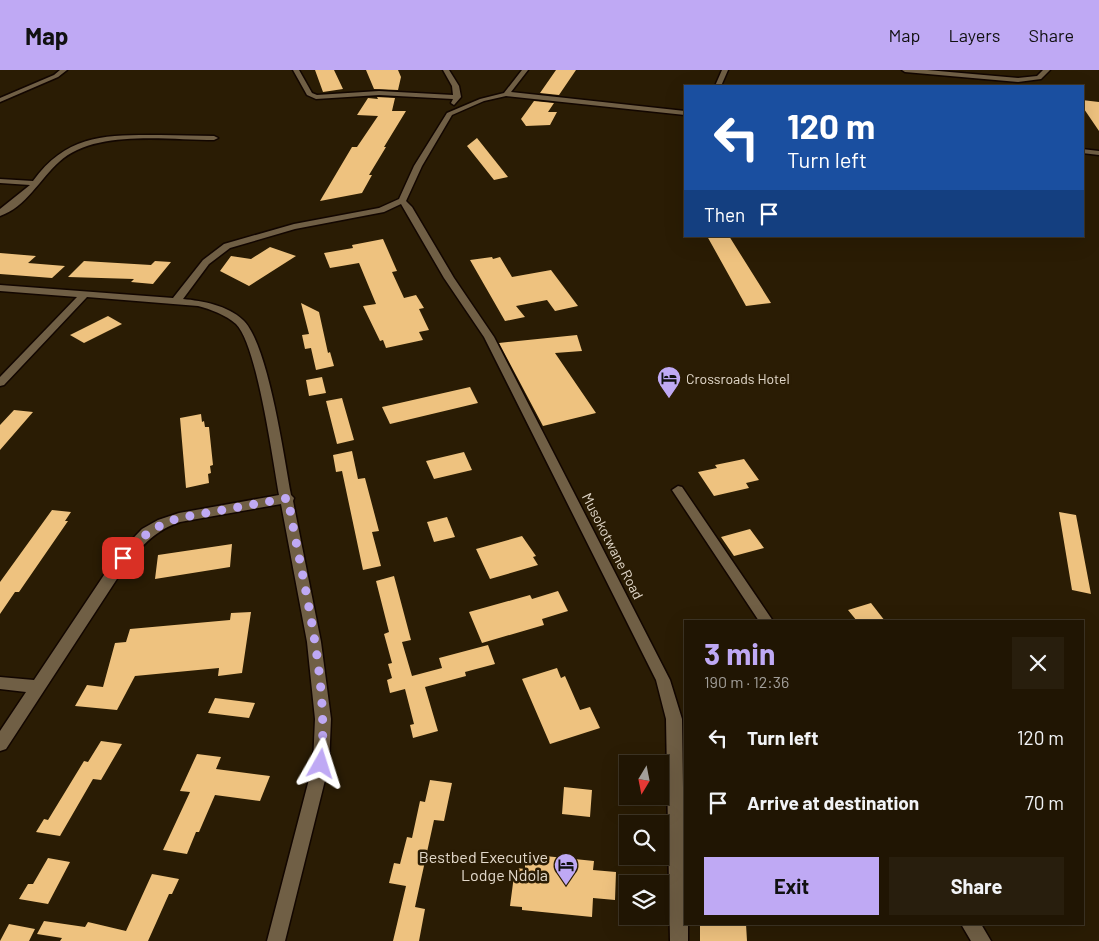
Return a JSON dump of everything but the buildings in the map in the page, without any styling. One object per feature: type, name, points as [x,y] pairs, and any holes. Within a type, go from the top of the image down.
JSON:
[{"type":"street","points":[[0,100],[56,76],[64,70]]},
{"type":"street","points":[[296,70],[309,94],[316,97],[379,93],[458,97]]},
{"type":"street","points":[[177,300],[206,262],[227,246],[294,227],[381,210],[402,201],[418,166],[458,97],[455,84],[446,70]]},
{"type":"street","points":[[506,94],[525,70]]},
{"type":"street","points":[[718,85],[725,70]]},
{"type":"street","points":[[905,70],[1018,80],[1039,78],[1047,70]]},
{"type":"street","points":[[449,114],[471,104],[506,94],[684,113]]},
{"type":"street","points":[[0,213],[36,183],[41,174],[65,153],[83,144],[132,138],[214,138]]},
{"type":"street","points":[[1084,151],[1099,153]]},
{"type":"street","points":[[0,181],[36,183]]},
{"type":"street","name":"Musokotwane Road","points":[[402,201],[408,207],[449,278],[489,337],[663,680],[674,719],[679,941]]},
{"type":"street","points":[[0,288],[177,300],[214,307],[238,321],[247,331],[260,365],[288,498],[314,642],[323,742],[321,764],[276,941]]},
{"type":"street","points":[[0,382],[84,294]]},
{"type":"street","points":[[678,490],[765,620]]},
{"type":"street","points":[[0,744],[123,558],[147,532],[179,518],[288,498]]},
{"type":"street","points":[[0,683],[37,687]]},
{"type":"street","points":[[971,925],[982,941]]},
{"type":"place","name":"Crossroads Hotel","points":[[669,399]]},
{"type":"place","name":"Bestbed Executive Lodge Ndola","points":[[566,886]]},
{"type":"route","points":[[123,558],[147,532],[163,523],[179,518],[288,498],[314,642],[323,719],[321,764]]}]
